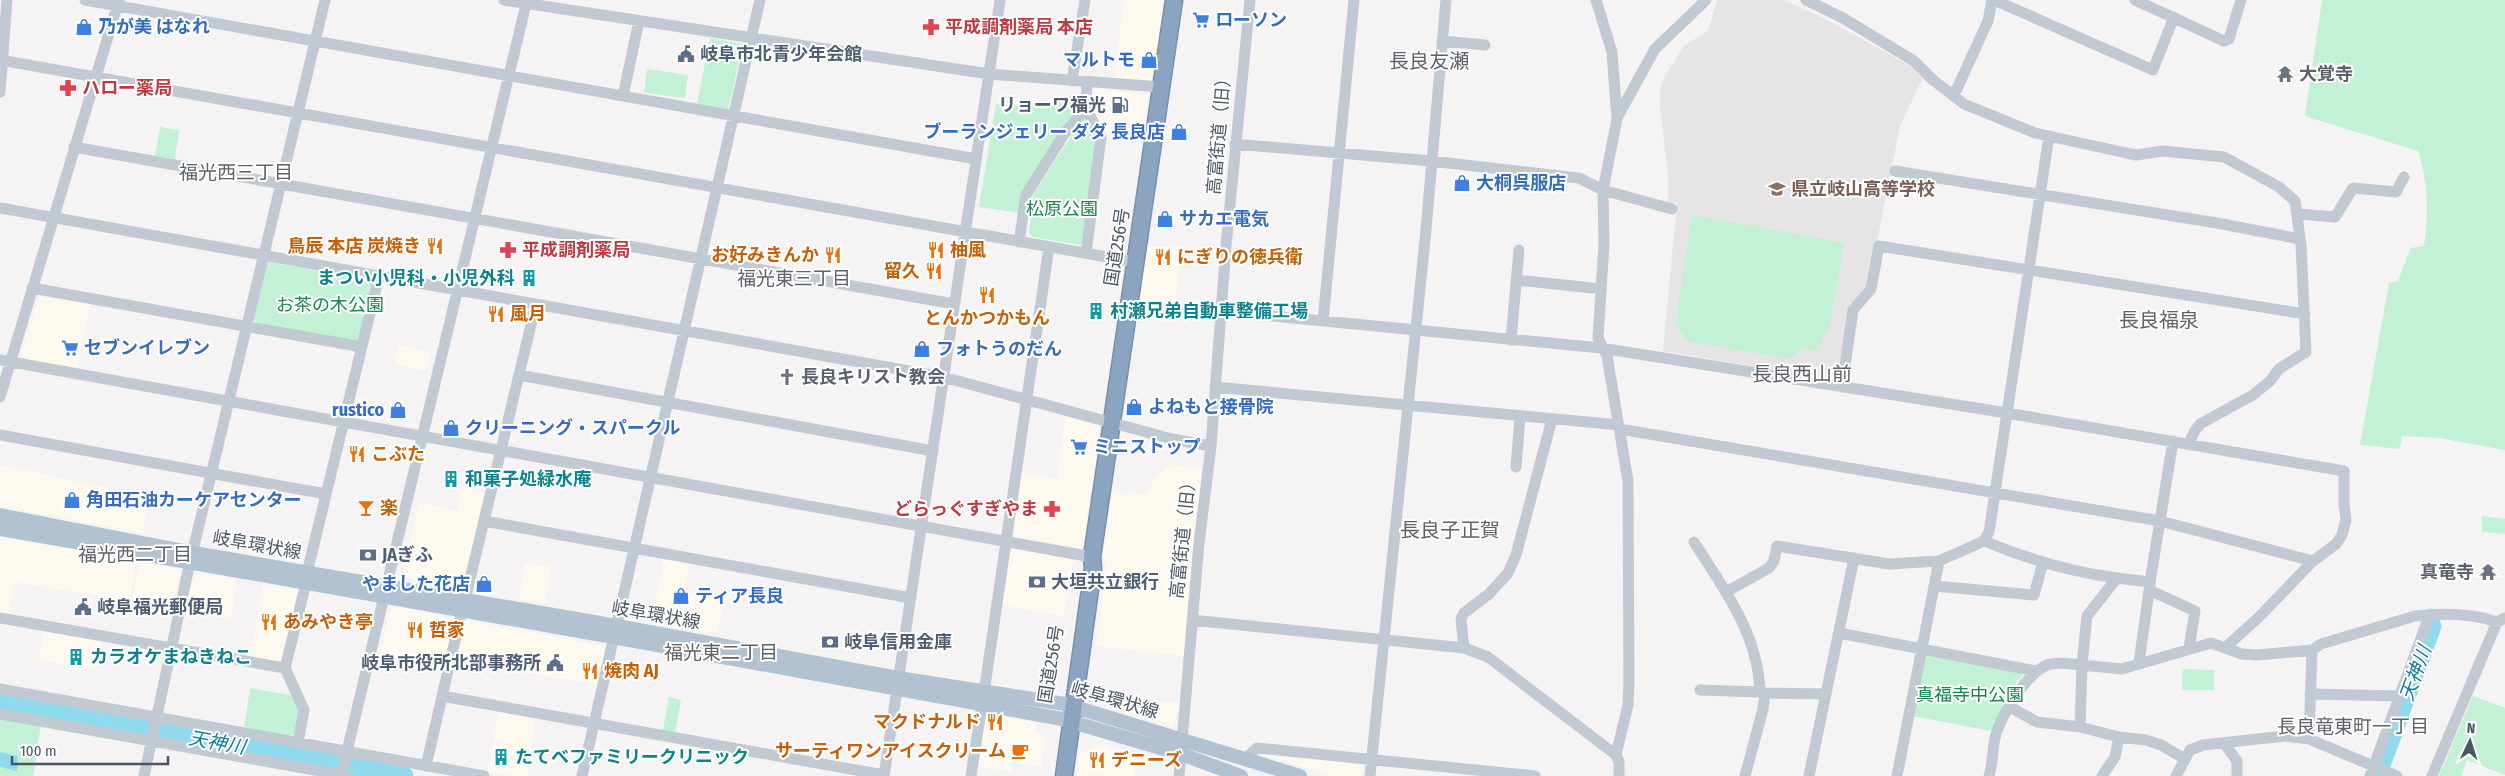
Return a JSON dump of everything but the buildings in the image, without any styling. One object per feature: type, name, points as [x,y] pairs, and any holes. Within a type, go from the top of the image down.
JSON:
[{"type":"highway","name":"国道256号","points":[[1054,776],[1069,713],[1093,568],[1091,558],[1110,423],[1174,0]]},
{"type":"highway","name":"国道256号","points":[[1064,776],[1069,713]]},
{"type":"main road","name":"岐阜環状線","points":[[0,515],[192,558]]},
{"type":"main road","name":"岐阜環状線","points":[[0,529],[192,558],[615,631],[897,684],[1069,713],[1182,739],[1300,776]]},
{"type":"main road","name":"岐阜環状線","points":[[1069,713],[1241,776]]},
{"type":"street","points":[[0,92],[7,0]]},
{"type":"street","points":[[85,0],[118,3],[315,41],[976,159]]},
{"type":"street","points":[[144,776],[192,558],[325,0]]},
{"type":"street","points":[[504,0],[989,74],[1161,87]]},
{"type":"street","points":[[582,776],[760,0]]},
{"type":"street","points":[[442,696],[884,776],[989,74],[996,0]]},
{"type":"street","points":[[1072,81],[1085,0]]},
{"type":"street","name":"高富街道（旧）","points":[[1179,776],[1192,620],[1211,446],[1221,311],[1250,0]]},
{"type":"street","points":[[1323,321],[1354,0]]},
{"type":"street","points":[[1370,776],[1408,404],[1446,0]]},
{"type":"street","points":[[1596,0],[1612,52],[1617,119],[1603,190],[1604,244],[1598,338],[1601,348],[1607,356],[1628,481],[1630,638],[1628,705],[1616,755]]},
{"type":"street","points":[[1617,119],[1655,49],[1706,0]]},
{"type":"street","points":[[1806,0],[1843,18],[1914,61],[1932,80],[1964,104],[2009,123],[2050,136],[2136,155],[2162,150],[2224,157],[2289,194],[2295,200],[2300,238],[2306,352],[2279,369],[2270,381],[2254,395],[2200,424],[2189,444]]},
{"type":"street","points":[[1954,95],[1988,21],[1993,0],[2153,70],[2174,17]]},
{"type":"street","points":[[2135,0],[2224,41],[2229,39],[2241,0]]},
{"type":"street","points":[[0,714],[343,775],[385,592],[527,2]]},
{"type":"street","points":[[0,396],[5,361],[32,288],[118,3]]},
{"type":"street","points":[[623,96],[639,21]]},
{"type":"street","points":[[1442,41],[1485,45]]},
{"type":"street","points":[[1,60],[718,186],[1135,262]]},
{"type":"street","points":[[1086,253],[1101,137],[1086,108],[1087,82]]},
{"type":"street","points":[[1019,242],[1026,195],[1064,134],[1086,108]]},
{"type":"street","points":[[1726,592],[1769,568],[1774,561],[1776,546],[1889,564],[1939,561],[1984,541],[1989,532],[2050,136]]},
{"type":"street","points":[[1236,144],[1431,161],[1579,178],[1603,190],[1672,209]]},
{"type":"street","points":[[74,147],[954,304]]},
{"type":"street","points":[[1895,171],[2300,238]]},
{"type":"street","points":[[2298,214],[2335,217],[2353,188],[2396,192],[2404,177]]},
{"type":"street","points":[[0,208],[943,377],[1172,440],[1211,446]]},
{"type":"street","points":[[1842,387],[1853,310],[1871,289],[1878,246],[2305,314]]},
{"type":"street","points":[[971,776],[1050,247]]},
{"type":"street","points":[[1511,340],[1519,250]]},
{"type":"street","points":[[298,743],[304,710],[285,668],[379,276]]},
{"type":"street","points":[[1516,280],[1592,288]]},
{"type":"street","points":[[32,288],[362,347]]},
{"type":"street","points":[[426,766],[536,304]]},
{"type":"street","points":[[1221,311],[1601,348],[2007,413],[2344,471],[2345,527],[2336,544],[2313,560],[2259,617],[2226,647]]},
{"type":"street","points":[[5,361],[922,525],[1091,558]]},
{"type":"street","points":[[519,375],[933,451]]},
{"type":"street","points":[[1215,387],[1408,404],[1620,427],[2160,521],[2313,560]]},
{"type":"street","points":[[1516,467],[1520,417]]},
{"type":"street","points":[[1464,648],[1461,619],[1464,613],[1489,594],[1508,573],[1516,555],[1552,419]]},
{"type":"street","points":[[0,435],[326,494]]},
{"type":"street","points":[[2139,663],[2173,441]]},
{"type":"street","points":[[484,521],[911,598]]},
{"type":"street","points":[[1984,541],[2043,562],[2087,574],[2117,578],[2150,586],[2195,611],[2189,648]]},
{"type":"street","points":[[1694,542],[1746,626],[1760,670],[1763,709],[1745,776]]},
{"type":"street","points":[[1809,776],[1854,558]]},
{"type":"street","points":[[1896,776],[1939,561]]},
{"type":"street","points":[[1934,586],[2034,595],[2043,562]]},
{"type":"street","points":[[2080,727],[2082,664],[2087,616],[2117,578]]},
{"type":"street","points":[[2376,770],[2399,696],[2430,614]]},
{"type":"street","points":[[1989,776],[1995,736],[2017,693],[2036,671],[2050,664],[2082,664],[2122,669],[2211,643],[2242,654],[2256,656],[2312,650],[2321,644],[2415,616],[2430,614],[2481,616],[2501,620],[2432,776]]},
{"type":"street","points":[[0,618],[285,668]]},
{"type":"street","points":[[1192,620],[1464,648],[1488,657],[1616,755],[1619,762],[1619,776]]},
{"type":"street","points":[[1839,633],[2036,671]]},
{"type":"street","points":[[2309,739],[2312,650]]},
{"type":"street","points":[[0,688],[156,719],[484,776]]},
{"type":"street","points":[[1700,690],[1826,694]]},
{"type":"street","points":[[2310,694],[2399,696]]},
{"type":"street","points":[[2010,706],[2037,722],[2080,727],[2119,737],[2146,740],[2161,745],[2185,759]]},
{"type":"street","points":[[2176,776],[2190,750],[2203,745],[2285,736],[2309,739],[2376,770],[2397,776]]},
{"type":"street","points":[[2102,776],[2115,757],[2119,737]]},
{"type":"street","points":[[2224,743],[2237,761],[2237,776]]},
{"type":"street","points":[[1245,759],[1257,748],[1535,776]]},
{"type":"shaded area","points":[[1124,0],[1166,0],[1155,79],[1151,82],[1115,78]]},
{"type":"shaded area","name":"県立岐山高等学校","points":[[1717,0],[1784,0],[1827,20],[1911,66],[1923,78],[1900,126],[1868,287],[1850,308],[1837,380],[1663,351],[1677,202],[1668,204],[1668,177],[1660,107],[1660,90],[1664,78],[1684,46],[1708,31]]},
{"type":"shaded area","name":"リョーワ福光","points":[[1095,88],[1148,95],[1142,137],[1104,133],[1092,116]]},
{"type":"shaded area","points":[[1147,245],[1178,248],[1176,323],[1136,317]]},
{"type":"shaded area","points":[[39,296],[91,304],[77,368],[26,360],[22,354]]},
{"type":"shaded area","points":[[398,345],[430,352],[426,371],[394,364]]},
{"type":"shaded area","name":"どらっぐすぎやま","points":[[1065,416],[1097,426],[1100,429],[1083,546],[1079,549],[1014,536],[1012,532],[1021,472],[1057,479]]},
{"type":"shaded area","points":[[0,465],[150,497],[143,533],[0,506]]},
{"type":"shaded area","points":[[1171,465],[1202,468],[1184,656],[1096,646],[1106,560],[1100,559],[1109,492],[1146,494],[1155,477]]},
{"type":"shaded area","points":[[461,489],[485,493],[462,588],[415,581],[404,567],[420,503],[457,511]]},
{"type":"shaded area","points":[[0,537],[137,559],[130,601],[14,582],[8,615],[0,613]]},
{"type":"shaded area","name":"大垣共立銀行","points":[[1013,547],[1074,559],[1064,616],[1001,605],[1010,552]]},
{"type":"shaded area","name":"ティア長良","points":[[664,558],[689,563],[684,592],[724,600],[718,633],[652,622]]},
{"type":"shaded area","points":[[140,562],[176,569],[180,573],[171,611],[131,603]]},
{"type":"shaded area","points":[[525,563],[551,567],[545,603],[519,599]]},
{"type":"shaded area","points":[[199,574],[237,579],[232,618],[186,611],[193,578]]},
{"type":"shaded area","points":[[263,584],[299,590],[282,661],[279,663],[250,659]]},
{"type":"shaded area","points":[[394,607],[455,618],[443,666],[381,655],[389,611]]},
{"type":"shaded area","points":[[465,620],[602,646],[605,649],[598,685],[455,660]]},
{"type":"shaded area","points":[[44,629],[102,638],[97,670],[39,660]]},
{"type":"shaded area","points":[[1132,702],[1180,702],[1173,726],[1132,713]]},
{"type":"shaded area","points":[[499,711],[536,716],[527,776],[487,774]]},
{"type":"shaded area","points":[[986,714],[1032,722],[1045,741],[1041,767],[1012,762],[1011,771],[977,767]]},
{"type":"shaded area","points":[[1101,743],[1135,754],[1135,776],[1077,776],[1080,754]]},
{"type":"shaded area","points":[[1257,753],[1362,763],[1361,776],[1332,776]]},
{"type":"green space","points":[[2322,0],[2505,0],[2505,450],[2440,438],[2402,436],[2400,449],[2360,445],[2389,283],[2398,281],[2411,248],[2424,246],[2427,222],[2426,186],[2418,151],[2305,116]]},
{"type":"green space","points":[[710,38],[743,44],[728,109],[697,104]]},
{"type":"green space","points":[[647,69],[688,75],[685,98],[644,93]]},
{"type":"green space","points":[[1066,96],[1081,96],[1082,108],[1021,213],[979,207],[996,104],[1043,107],[1065,102]]},
{"type":"green space","name":"松原公園","points":[[1083,117],[1088,118],[1102,143],[1088,230],[1081,245],[1033,237],[1029,233],[1033,195]]},
{"type":"green space","points":[[160,127],[179,130],[175,159],[155,156]]},
{"type":"green space","points":[[1692,215],[1844,243],[1829,329],[1822,338],[1818,351],[1803,348],[1790,359],[1689,342],[1675,325]]},
{"type":"green space","name":"お茶の木公園","points":[[269,262],[372,281],[358,342],[256,322],[252,318],[264,268]]},
{"type":"green space","points":[[2482,516],[2505,519],[2505,534],[2482,532]]},
{"type":"green space","name":"真福寺中公園","points":[[1929,655],[2021,673],[2023,676],[2017,681],[1991,731],[1913,716],[1925,658]]},
{"type":"green space","points":[[2183,669],[2214,670],[2214,690],[2182,690]]},
{"type":"green space","points":[[250,688],[291,695],[300,711],[296,734],[289,736],[244,729]]},
{"type":"green space","points":[[2473,696],[2505,708],[2505,775],[2467,760],[2461,776],[2439,776]]},
{"type":"green space","points":[[669,697],[681,700],[675,733],[663,730]]},
{"type":"green space","points":[[0,716],[41,724],[33,776],[0,776]]},
{"type":"water","points":[[0,752],[18,756],[17,771],[0,767]]},
{"type":"waterway","name":"天神川","points":[[2377,776],[2432,626]]},
{"type":"waterway","name":"天神川","points":[[0,702],[404,776]]},
{"type":"place","name":"ローソン","points":[[1201,20]]},
{"type":"place","name":"乃が美 はなれ","points":[[84,27]]},
{"type":"place","name":"平成調剤薬局 本店","points":[[931,27]]},
{"type":"place","name":"岐阜市北青少年会館","points":[[686,54]]},
{"type":"place","name":"マルトモ","points":[[1149,60]]},
{"type":"place","name":"大覚寺","points":[[2285,74]]},
{"type":"place","name":"ハロー薬局","points":[[68,88]]},
{"type":"place","name":"リョーワ福光","points":[[1120,105]]},
{"type":"place","name":"ブーランジェリー ダダ 長良店","points":[[1179,132]]},
{"type":"place","name":"大桐呉服店","points":[[1462,183]]},
{"type":"place","name":"県立岐山高等学校","points":[[1777,189]]},
{"type":"place","name":"サカエ電気","points":[[1165,219]]},
{"type":"place","name":"鳥辰 本店 炭焼き","points":[[435,246]]},
{"type":"place","name":"平成調剤薬局","points":[[508,250]]},
{"type":"place","name":"柚風","points":[[936,250]]},
{"type":"place","name":"お好みきんか","points":[[833,255]]},
{"type":"place","name":"にぎりの徳兵衛","points":[[1163,257]]},
{"type":"place","name":"留久","points":[[934,271]]},
{"type":"place","name":"まつい小児科・小児外科","points":[[529,278]]},
{"type":"place","name":"とんかつかもん","points":[[987,295]]},
{"type":"place","name":"村瀬兄弟自動車整備工場","points":[[1096,311]]},
{"type":"place","name":"風月","points":[[496,314]]},
{"type":"place","name":"セブンイレブン","points":[[70,348]]},
{"type":"place","name":"フォトうのだん","points":[[922,349]]},
{"type":"place","name":"長良キリスト教会","points":[[787,377]]},
{"type":"place","name":"よねもと接骨院","points":[[1134,407]]},
{"type":"place","name":"rustico","points":[[398,410]]},
{"type":"place","name":"クリーニング・スパークル","points":[[451,428]]},
{"type":"place","name":"ミニストップ","points":[[1079,447]]},
{"type":"place","name":"こぶた","points":[[357,454]]},
{"type":"place","name":"和菓子処緑水庵","points":[[451,479]]},
{"type":"place","name":"角田石油カーケアセンター","points":[[72,500]]},
{"type":"place","name":"楽","points":[[366,508]]},
{"type":"place","name":"どらっぐすぎやま","points":[[1052,509]]},
{"type":"place","name":"JAぎふ","points":[[368,555]]},
{"type":"place","name":"真竜寺","points":[[2488,572]]},
{"type":"place","name":"大垣共立銀行","points":[[1037,582]]},
{"type":"place","name":"やました花店","points":[[484,584]]},
{"type":"place","name":"ティア長良","points":[[681,596]]},
{"type":"place","name":"岐阜福光郵便局","points":[[83,607]]},
{"type":"place","name":"あみやき亭","points":[[269,622]]},
{"type":"place","name":"哲家","points":[[415,630]]},
{"type":"place","name":"岐阜信用金庫","points":[[830,642]]},
{"type":"place","name":"カラオケまねきねこ","points":[[76,657]]},
{"type":"place","name":"岐阜市役所北部事務所","points":[[555,663]]},
{"type":"place","name":"焼肉 AJ","points":[[590,671]]},
{"type":"place","name":"マクドナルド","points":[[995,722]]},
{"type":"place","name":"サーティワンアイスクリーム","points":[[1020,751]]},
{"type":"place","name":"たてべファミリークリニック","points":[[501,757]]},
{"type":"place","name":"デニーズ","points":[[1097,760]]},
{"type":"district","name":"長良友瀬","points":[[1429,61]]},
{"type":"district","name":"福光西三丁目","points":[[236,172]]},
{"type":"district","name":"福光東三丁目","points":[[794,278]]},
{"type":"district","name":"長良福泉","points":[[2159,320]]},
{"type":"district","name":"長良西山前","points":[[1802,374]]},
{"type":"district","name":"長良子正賀","points":[[1450,530]]},
{"type":"district","name":"福光西二丁目","points":[[135,554]]},
{"type":"district","name":"福光東二丁目","points":[[721,652]]},
{"type":"district","name":"長良竜東町一丁目","points":[[2353,726]]}]
